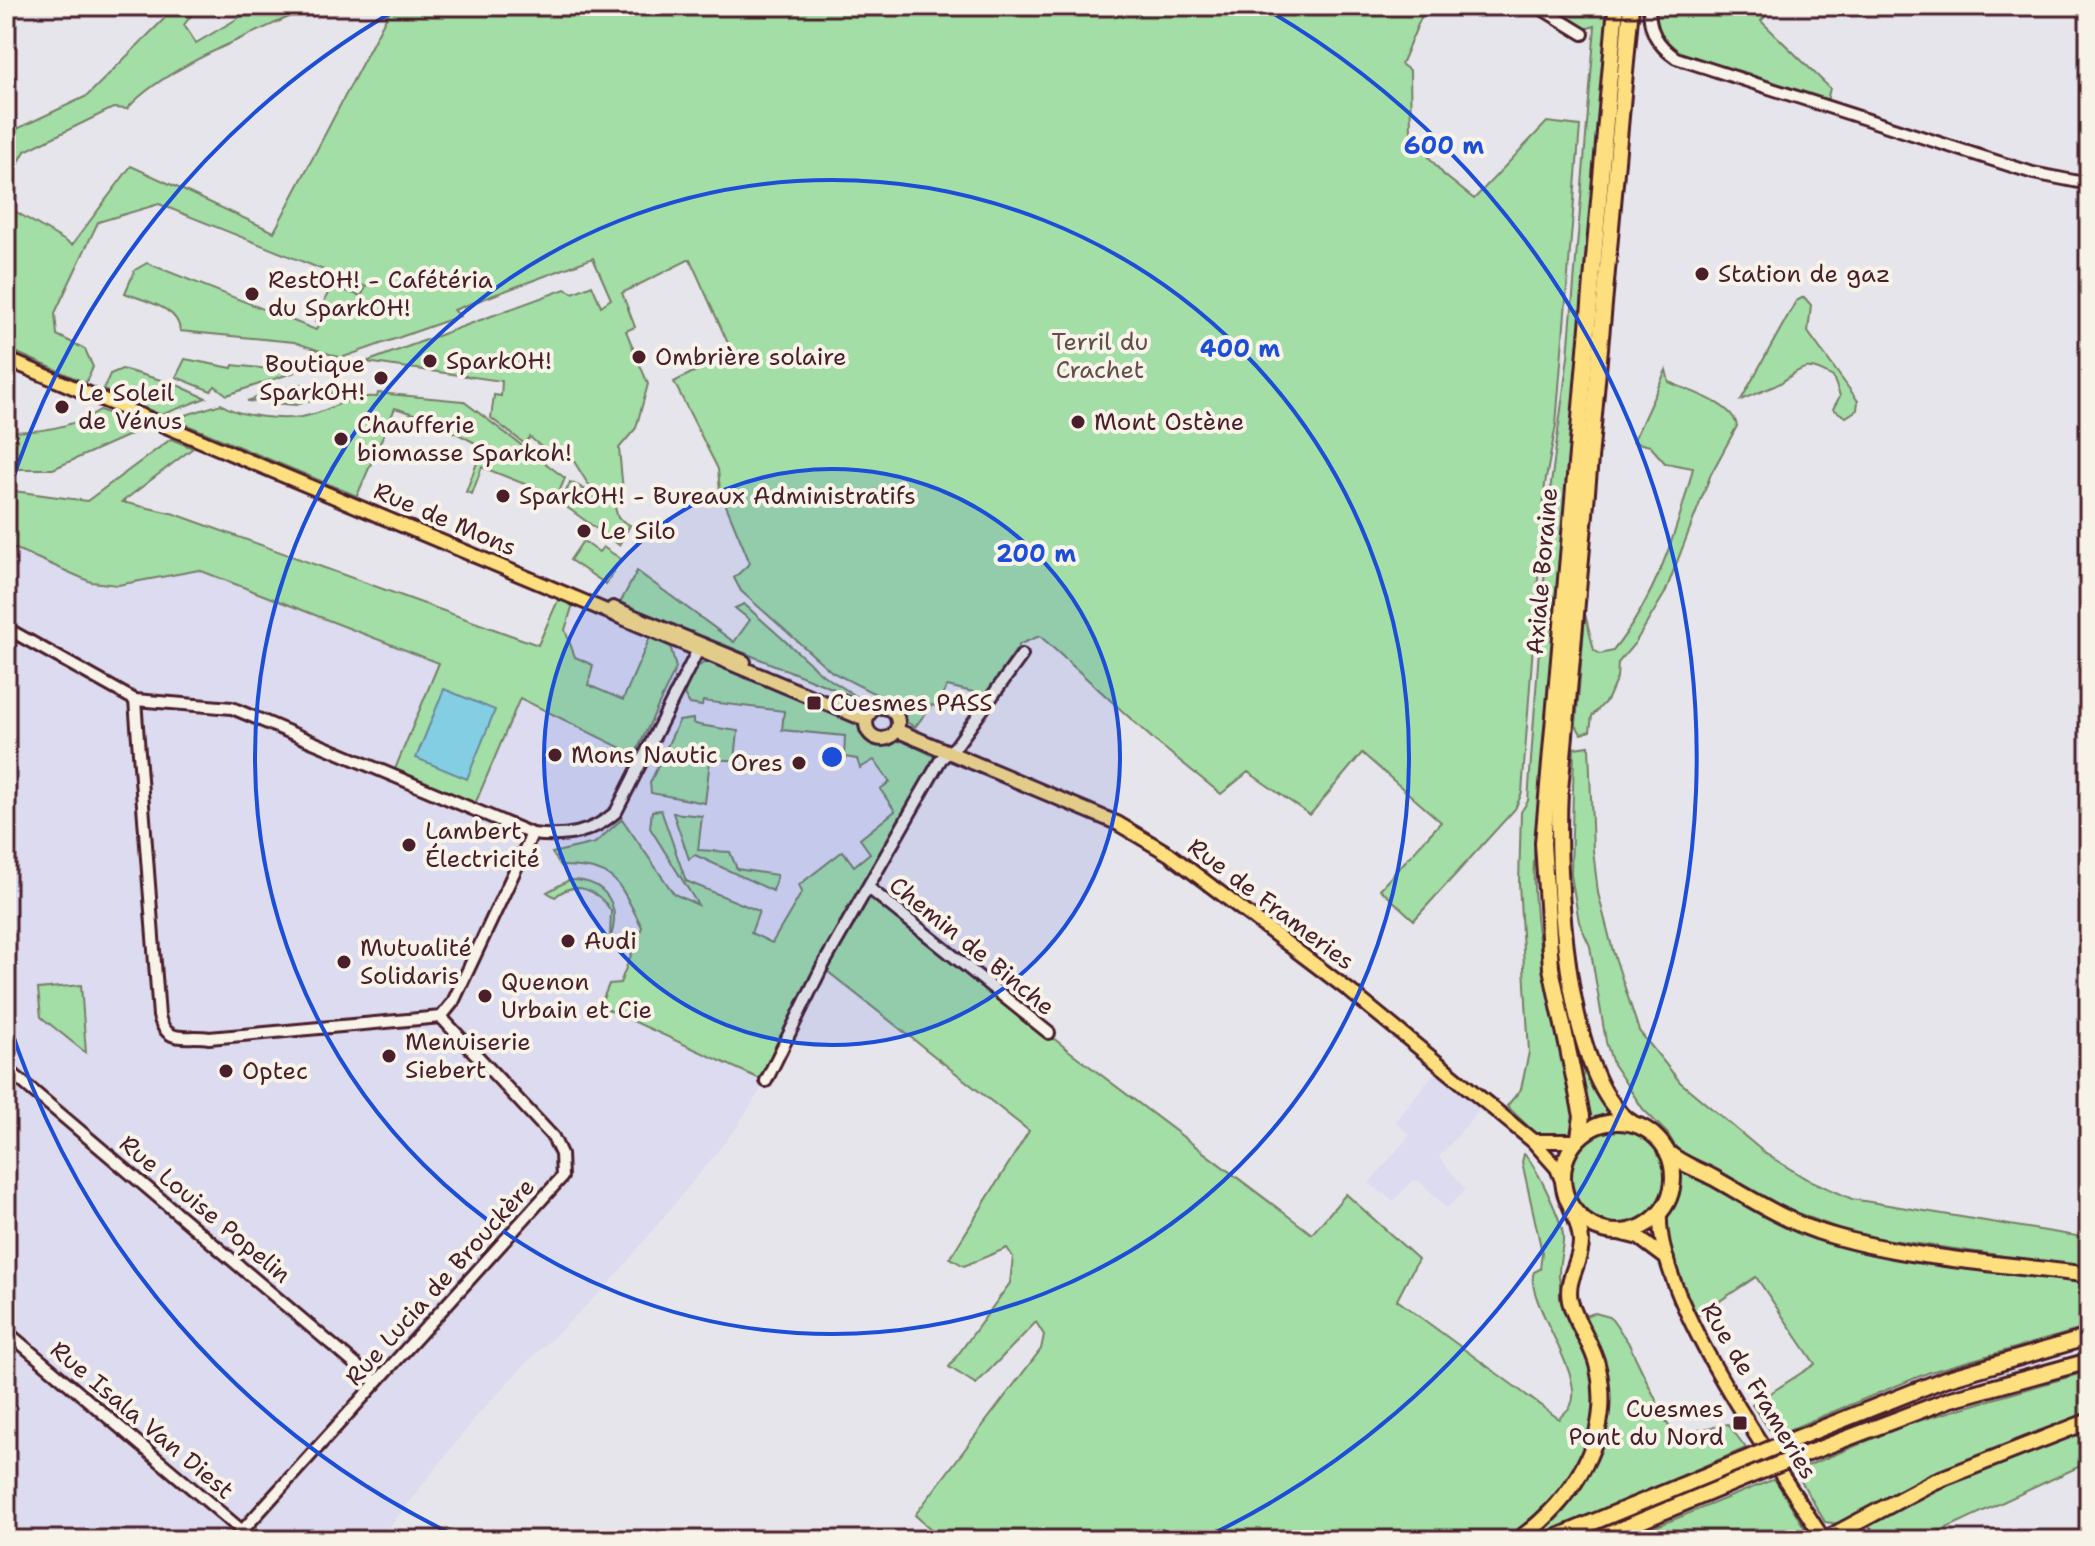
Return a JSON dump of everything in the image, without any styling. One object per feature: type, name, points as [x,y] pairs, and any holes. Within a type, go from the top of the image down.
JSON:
[{"type":"highway","name":"Axiale Boraine","points":[[1577,1139],[1582,1116],[1557,1004],[1547,939],[1543,829],[1616,6]]},
{"type":"highway","name":"Axiale Boraine","points":[[1631,6],[1557,851],[1564,939],[1584,1033],[1612,1108],[1632,1123]]},
{"type":"highway","points":[[1518,1540],[1540,1523],[1573,1485],[1594,1445],[1600,1422],[1598,1368],[1570,1302],[1570,1275],[1581,1245],[1563,1183],[1565,1160],[1577,1139],[1609,1122],[1632,1123],[1652,1134],[1684,1167],[1711,1176],[1758,1204],[1816,1230],[1872,1245],[2089,1275]]},
{"type":"highway","points":[[1571,1207],[1590,1225],[1615,1232],[1644,1225],[1660,1212],[1672,1183],[1666,1151]]},
{"type":"highway","points":[[1550,1540],[1945,1379],[2089,1337]]},
{"type":"highway","points":[[1595,1540],[1749,1476],[1939,1403],[2089,1361]]},
{"type":"highway","points":[[1824,1540],[1933,1482],[2089,1421]]},
{"type":"main road","name":"Rue de Mons","points":[[6,359],[554,589],[868,716]]},
{"type":"main road","points":[[881,706],[892,710],[898,720],[896,730],[891,736],[879,739],[869,734],[868,716],[881,706]]},
{"type":"main road","points":[[896,730],[950,752]]},
{"type":"main road","name":"Rue de Frameries","points":[[950,752],[1117,823],[1167,852],[1375,1011],[1533,1141],[1557,1168],[1563,1183]]},
{"type":"main road","points":[[1533,1141],[1577,1139]]},
{"type":"main road","name":"Rue de Frameries","points":[[1660,1212],[1660,1237],[1690,1323],[1824,1540]]},
{"type":"main road","points":[[1615,1232],[1639,1238],[1667,1259]]},
{"type":"street","points":[[1537,6],[1583,34]]},
{"type":"street","points":[[1649,6],[1651,30],[1657,41],[1676,58],[2019,169],[2089,184]]},
{"type":"street","points":[[6,628],[135,700],[232,708],[532,834],[584,832],[601,826],[616,812],[699,648]]},
{"type":"street","name":"Chemin de Binche","points":[[766,1081],[822,967],[870,889],[941,759],[950,752],[1022,655]]},
{"type":"street","points":[[135,700],[158,1001],[165,1033],[181,1039],[441,1017],[453,1002],[532,834]]},
{"type":"street","name":"Chemin de Binche","points":[[870,889],[1049,1033]]},
{"type":"street","name":"Rue Lucia de Brouckère","points":[[242,1531],[562,1177],[561,1154],[553,1137],[441,1017]]},
{"type":"street","name":"Rue Louise Popelin","points":[[6,1068],[376,1382]]},
{"type":"street","name":"Rue Isala Van Diest","points":[[6,1331],[253,1540]]},
{"type":"shaded area","points":[[171,439],[193,448],[122,502],[175,514],[538,645],[559,598],[822,707],[857,724],[873,742],[903,741],[936,757],[766,1081],[735,1130],[608,1285],[530,1359],[476,1417],[379,1540],[6,1540],[6,490],[87,501]]},
{"type":"shaded area","points":[[1441,1065],[1486,1103],[1439,1157],[1466,1190],[1447,1208],[1418,1180],[1413,1180],[1394,1201],[1369,1183],[1410,1135],[1395,1121]]},
{"type":"green space","points":[[169,6],[198,6],[184,25],[196,43],[259,6],[313,6],[188,64],[143,93],[127,109],[113,108],[25,151],[15,170],[6,175],[6,134],[87,96],[173,10]]},
{"type":"green space","name":"Terril du Crachet","points":[[392,6],[1426,6],[1401,64],[1410,71],[1411,136],[1444,175],[1474,199],[1547,122],[1580,126],[1556,425],[1545,484],[1522,793],[1515,809],[1414,920],[1380,889],[1441,822],[1362,753],[1310,815],[1248,772],[1221,794],[1154,740],[1040,636],[1020,644],[986,695],[947,686],[937,707],[932,705],[915,727],[903,720],[891,702],[832,672],[741,591],[734,578],[750,563],[720,491],[718,469],[674,382],[732,352],[690,259],[622,293],[635,327],[626,331],[648,384],[636,428],[619,448],[624,502],[588,484],[570,455],[549,454],[530,437],[525,444],[491,418],[494,395],[501,396],[502,381],[366,362],[565,289],[573,293],[592,285],[601,306],[611,299],[593,258],[454,310],[460,316],[341,358],[294,342],[180,331],[174,316],[167,311],[125,293],[135,270],[147,263],[316,330],[319,324],[315,322],[331,286],[361,296],[366,287],[159,204],[98,222],[55,313],[57,335],[85,349],[93,367],[86,383],[6,348],[6,206],[72,245],[131,166],[274,232]]},
{"type":"green space","points":[[1537,6],[1616,6],[1545,788],[1536,828],[1534,869],[1535,911],[1541,953],[1576,1117],[1570,1134],[1541,1139],[1507,1106],[1521,1089],[1529,1052],[1519,883],[1521,812],[1528,801],[1551,484],[1568,357],[1595,26],[1585,29]]},
{"type":"green space","points":[[1655,6],[1774,6],[1761,21],[1830,88],[1827,101],[1753,79],[1751,74],[1702,63],[1674,50],[1657,25]]},
{"type":"green space","points":[[1804,297],[1811,305],[1808,332],[1858,401],[1857,410],[1846,417],[1833,409],[1840,396],[1833,377],[1811,368],[1801,369],[1779,384],[1741,400],[1796,301]]},
{"type":"green space","points":[[185,359],[232,368],[233,365],[295,372],[227,395],[215,386],[211,391],[176,377]]},
{"type":"green space","points":[[122,369],[175,384],[206,398],[161,415],[103,390],[110,374]]},
{"type":"green space","points":[[1666,370],[1669,382],[1719,404],[1734,418],[1737,426],[1711,474],[1665,593],[1635,643],[1618,663],[1617,678],[1608,699],[1592,716],[1590,731],[1581,734],[1576,725],[1585,614],[1594,650],[1600,654],[1613,651],[1653,587],[1680,516],[1693,468],[1665,463],[1650,446],[1633,442]]},
{"type":"green space","points":[[299,384],[341,391],[296,405],[247,401]]},
{"type":"green space","points":[[378,393],[463,401],[565,478],[557,497],[482,467],[472,494],[466,492],[483,447],[429,419],[395,408],[357,496],[173,419],[221,404],[250,415],[297,417],[315,414],[349,400],[377,397]]},
{"type":"green space","points":[[100,410],[145,428],[53,469],[6,469],[6,431],[55,428]]},
{"type":"green space","points":[[171,439],[193,448],[122,502],[175,514],[538,645],[559,598],[573,604],[565,630],[575,657],[593,665],[588,685],[623,700],[650,637],[670,645],[676,668],[635,755],[520,698],[473,809],[393,774],[439,663],[199,570],[118,585],[91,582],[14,548],[6,597],[6,490],[87,501]]},
{"type":"green space","points":[[570,482],[614,504],[618,518],[630,525],[619,545],[561,503]]},
{"type":"green space","points":[[583,541],[599,552],[603,547],[621,559],[606,584],[570,560]]},
{"type":"green space","points":[[637,571],[734,642],[750,620],[735,608],[744,604],[823,675],[864,701],[620,603]]},
{"type":"green space","points":[[708,661],[853,720],[873,742],[903,741],[936,757],[762,1080],[600,1006],[609,984],[620,983],[642,927],[614,880],[594,869],[561,866],[552,853],[595,843],[622,819],[674,894],[698,905],[650,828],[652,811],[661,810],[686,881],[759,911],[751,933],[772,943],[802,892],[799,885],[843,851],[854,866],[870,853],[860,839],[895,811],[880,789],[890,782],[874,760],[860,768],[857,759],[844,757],[845,736],[782,730],[784,711],[703,701],[702,706],[690,704],[684,695],[689,679],[698,666]]},
{"type":"green space","points":[[693,719],[693,723],[699,725],[738,731],[735,760],[710,760],[705,803],[651,793],[650,783],[679,721]]},
{"type":"green space","points":[[1589,746],[1598,893],[1613,951],[1639,1031],[1680,1082],[1766,1154],[1805,1178],[1852,1199],[2089,1238],[2089,1268],[1856,1235],[1766,1201],[1709,1167],[1681,1156],[1668,1134],[1643,1109],[1613,1064],[1606,1042],[1590,946],[1579,922],[1571,875],[1574,748]]},
{"type":"green space","points":[[673,813],[702,816],[698,850],[730,852],[737,869],[777,875],[773,891],[695,855],[689,859]]},
{"type":"green space","points":[[569,880],[593,884],[608,897],[614,916],[610,939],[611,911],[600,897],[578,888],[555,897],[547,892]]},
{"type":"green space","points":[[870,889],[1068,1050],[1312,1234],[1346,1194],[1418,1259],[1397,1300],[1559,1419],[1571,1405],[1573,1392],[1570,1375],[1533,1284],[1534,1272],[1540,1269],[1542,1252],[1522,1162],[1524,1154],[1541,1179],[1561,1227],[1561,1288],[1584,1347],[1592,1385],[1592,1412],[1578,1463],[1546,1507],[1526,1525],[1502,1540],[943,1540],[915,1515],[1041,1349],[1044,1335],[1036,1322],[976,1384],[949,1367],[1010,1283],[1013,1257],[1007,1248],[964,1266],[950,1258],[1029,1131],[822,967]]},
{"type":"green space","points":[[1551,916],[1578,1046],[1598,1094],[1611,1114],[1589,1120],[1568,1030]]},
{"type":"green space","points":[[81,985],[86,1053],[41,1017],[38,989]]},
{"type":"green space","points":[[1618,1131],[1636,1134],[1651,1145],[1662,1160],[1665,1178],[1662,1196],[1651,1211],[1636,1222],[1618,1225],[1600,1222],[1585,1211],[1574,1196],[1571,1178],[1574,1160],[1585,1145],[1600,1134]]},
{"type":"green space","points":[[1678,1170],[1704,1179],[1781,1222],[2089,1281],[2089,1327],[1930,1372],[1774,1436],[1752,1405],[1815,1364],[1756,1277],[1697,1316],[1693,1313],[1662,1230],[1674,1197]]},
{"type":"green space","points":[[1595,1313],[1610,1317],[1628,1342],[1673,1435],[1728,1424],[1746,1448],[1537,1538],[1534,1533],[1589,1467],[1599,1354],[1584,1316]]},
{"type":"green space","points":[[2089,1371],[2089,1416],[1839,1524],[1825,1522],[1795,1471],[1908,1424]]},
{"type":"green space","points":[[2089,1430],[2089,1462],[1921,1540],[1877,1540],[1867,1522],[1974,1473]]},
{"type":"green space","points":[[1775,1479],[1812,1540],[1623,1540],[1754,1487]]},
{"type":"water","points":[[444,689],[495,710],[467,779],[416,758]]},
{"type":"place","name":"Station de gaz","points":[[1702,274]]},
{"type":"place","name":"RestOH! - Cafétéria du SparkOH!","points":[[252,294]]},
{"type":"place","name":"Ombrière solaire","points":[[639,357]]},
{"type":"place","name":"SparkOH!","points":[[430,361]]},
{"type":"place","name":"Boutique SparkOH!","points":[[381,378]]},
{"type":"place","name":"Le Soleil de Vénus","points":[[62,407]]},
{"type":"place","name":"Mont Ostène","points":[[1078,422]]},
{"type":"place","name":"Chaufferie biomasse Sparkoh!","points":[[341,439]]},
{"type":"place","name":"SparkOH! - Bureaux Administratifs","points":[[503,496]]},
{"type":"place","name":"Le Silo","points":[[584,531]]},
{"type":"place","name":"Cuesmes PASS","points":[[814,703]]},
{"type":"place","name":"Mons Nautic","points":[[555,755]]},
{"type":"place","name":"Ores","points":[[799,763]]},
{"type":"place","name":"Lambert Électricité","points":[[409,845]]},
{"type":"place","name":"Audi","points":[[568,941]]},
{"type":"place","name":"Mutualité Solidaris","points":[[344,962]]},
{"type":"place","name":"Quenon Urbain et Cie","points":[[485,996]]},
{"type":"place","name":"Menuiserie Siebert","points":[[389,1056]]},
{"type":"place","name":"Optec","points":[[226,1071]]},
{"type":"place","name":"Cuesmes Pont du Nord","points":[[1740,1423]]}]
